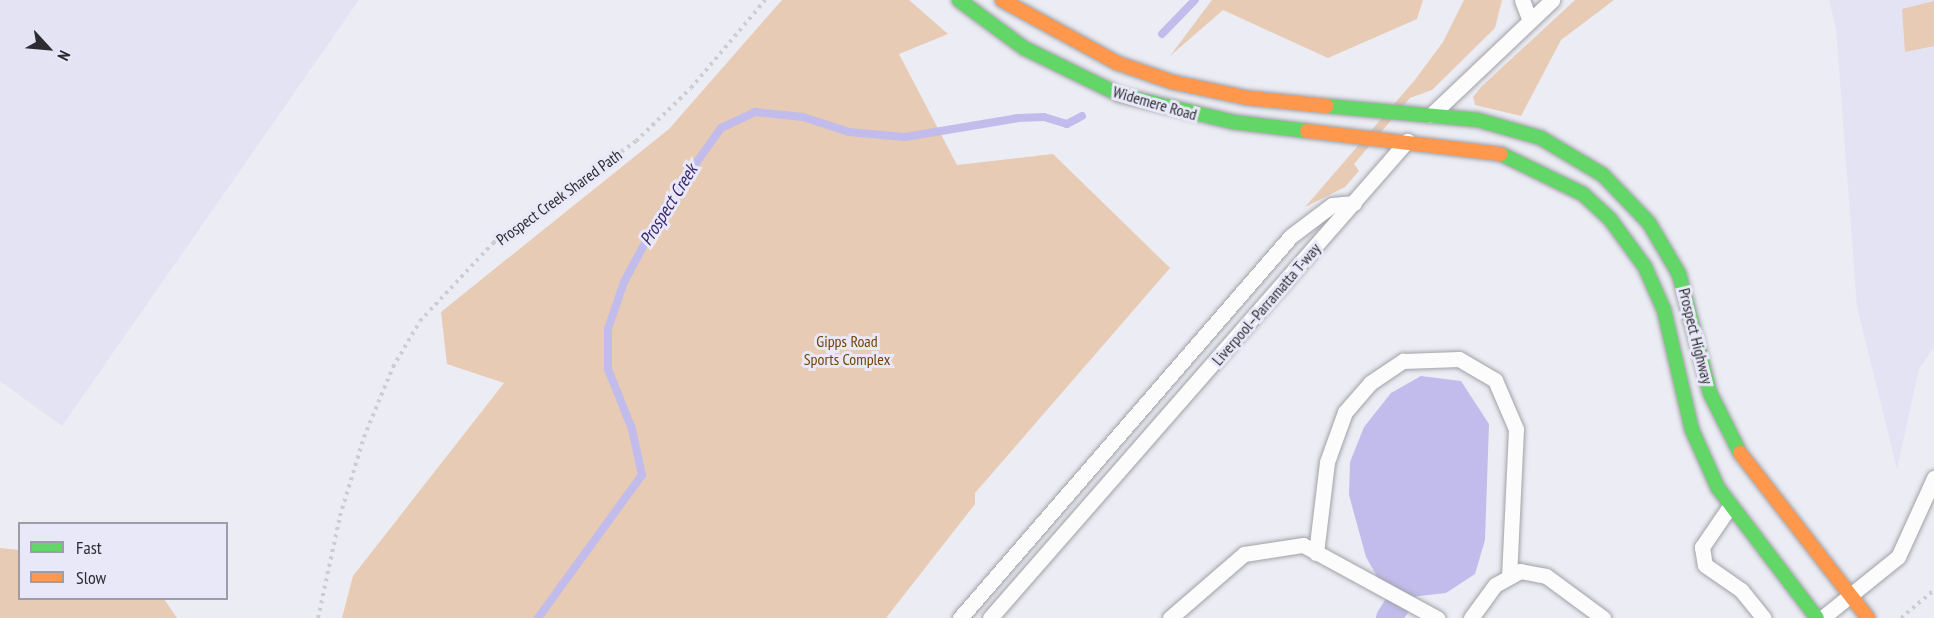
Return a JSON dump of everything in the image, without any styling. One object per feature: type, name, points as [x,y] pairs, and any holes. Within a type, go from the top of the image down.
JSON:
[{"type":"main road","name":"Widemere Road","points":[[958,0],[992,27],[1063,70],[1164,108],[1305,131],[1376,138]]},
{"type":"main road","name":"Widemere Road","points":[[1005,2],[1117,63],[1172,82],[1248,98],[1400,110]]},
{"type":"main road","name":"Prospect Highway","points":[[1400,110],[1500,125],[1549,141],[1603,175],[1637,209],[1685,287],[1710,393],[1729,438],[1868,618]]},
{"type":"main road","name":"Prospect Highway","points":[[1376,138],[1523,161],[1583,194],[1610,219],[1656,292],[1692,430],[1730,506],[1817,618]]},
{"type":"lane","points":[[1522,0],[1530,21]]},
{"type":"lane","name":"Liverpool–Parramatta T-way","points":[[990,618],[1406,141],[1431,114],[1552,0]]},
{"type":"lane","points":[[960,618],[1292,236],[1332,205],[1354,203]]},
{"type":"lane","points":[[1316,553],[1327,462],[1346,412],[1370,383],[1403,361],[1459,359],[1495,380],[1516,429],[1509,577]]},
{"type":"lane","points":[[1822,618],[1907,544],[1934,478]]},
{"type":"lane","points":[[1730,506],[1702,547],[1705,565],[1741,590],[1764,618]]},
{"type":"lane","points":[[1170,618],[1244,554],[1303,545],[1437,618]]},
{"type":"lane","points":[[1471,618],[1495,585],[1520,571],[1546,576],[1603,618]]},
{"type":"path","name":"Prospect Creek Shared Path","points":[[318,618],[339,516],[364,437],[393,367],[420,321],[493,243],[636,141],[691,88],[765,0]]},
{"type":"path","points":[[1901,618],[1934,590]]},
{"type":"shaded area","points":[[0,0],[359,0],[62,426],[0,381]]},
{"type":"shaded area","points":[[1829,0],[1934,0],[1934,347],[1919,369],[1897,469],[1857,307],[1836,29]]},
{"type":"shaded area","points":[[1421,376],[1461,381],[1489,424],[1485,540],[1475,574],[1446,593],[1402,598],[1379,580],[1366,557],[1349,495],[1350,462],[1364,427],[1391,393]]},
{"type":"green space","name":"Gipps Road Sports Complex","points":[[782,0],[909,0],[948,34],[899,54],[957,165],[1053,154],[1170,268],[975,493],[975,504],[886,618],[342,618],[353,576],[504,383],[447,364],[441,312],[669,129]]},
{"type":"green space","points":[[1212,0],[1423,0],[1417,19],[1328,58],[1223,10],[1170,56]]},
{"type":"green space","points":[[1464,0],[1502,0],[1495,28],[1432,90],[1410,98],[1354,164],[1359,171],[1345,187],[1305,207],[1414,81],[1443,42]]},
{"type":"green space","points":[[1575,0],[1614,0],[1561,40],[1521,116],[1475,105],[1473,97],[1481,87]]},
{"type":"green space","points":[[1934,1],[1934,46],[1905,52],[1902,9]]},
{"type":"green space","points":[[0,548],[18,550],[18,600],[165,600],[177,618],[0,618]]},
{"type":"waterway","name":"Prospect Creek","points":[[1162,34],[1195,0]]},
{"type":"waterway","name":"Prospect Creek","points":[[538,618],[642,475],[632,429],[608,369],[608,329],[624,282],[662,211],[721,128],[755,112],[803,117],[849,132],[905,137],[1018,118],[1044,117],[1067,124],[1082,116]]},
{"type":"waterway","points":[[1389,618],[1402,598]]},
{"type":"traffic: fast","points":[[959,0],[1024,48],[1120,95],[1233,122],[1307,131]]},
{"type":"traffic: fast","points":[[1327,106],[1478,120],[1541,138],[1603,175],[1649,223],[1679,274],[1710,393],[1740,453]]},
{"type":"traffic: fast","points":[[1501,154],[1583,194],[1610,219],[1645,267],[1664,310],[1692,430],[1718,488],[1817,618]]},
{"type":"traffic: slow","points":[[1002,0],[1117,63],[1172,82],[1248,98],[1327,106]]},
{"type":"traffic: slow","points":[[1307,131],[1501,154]]},
{"type":"traffic: slow","points":[[1740,453],[1868,618]]}]
